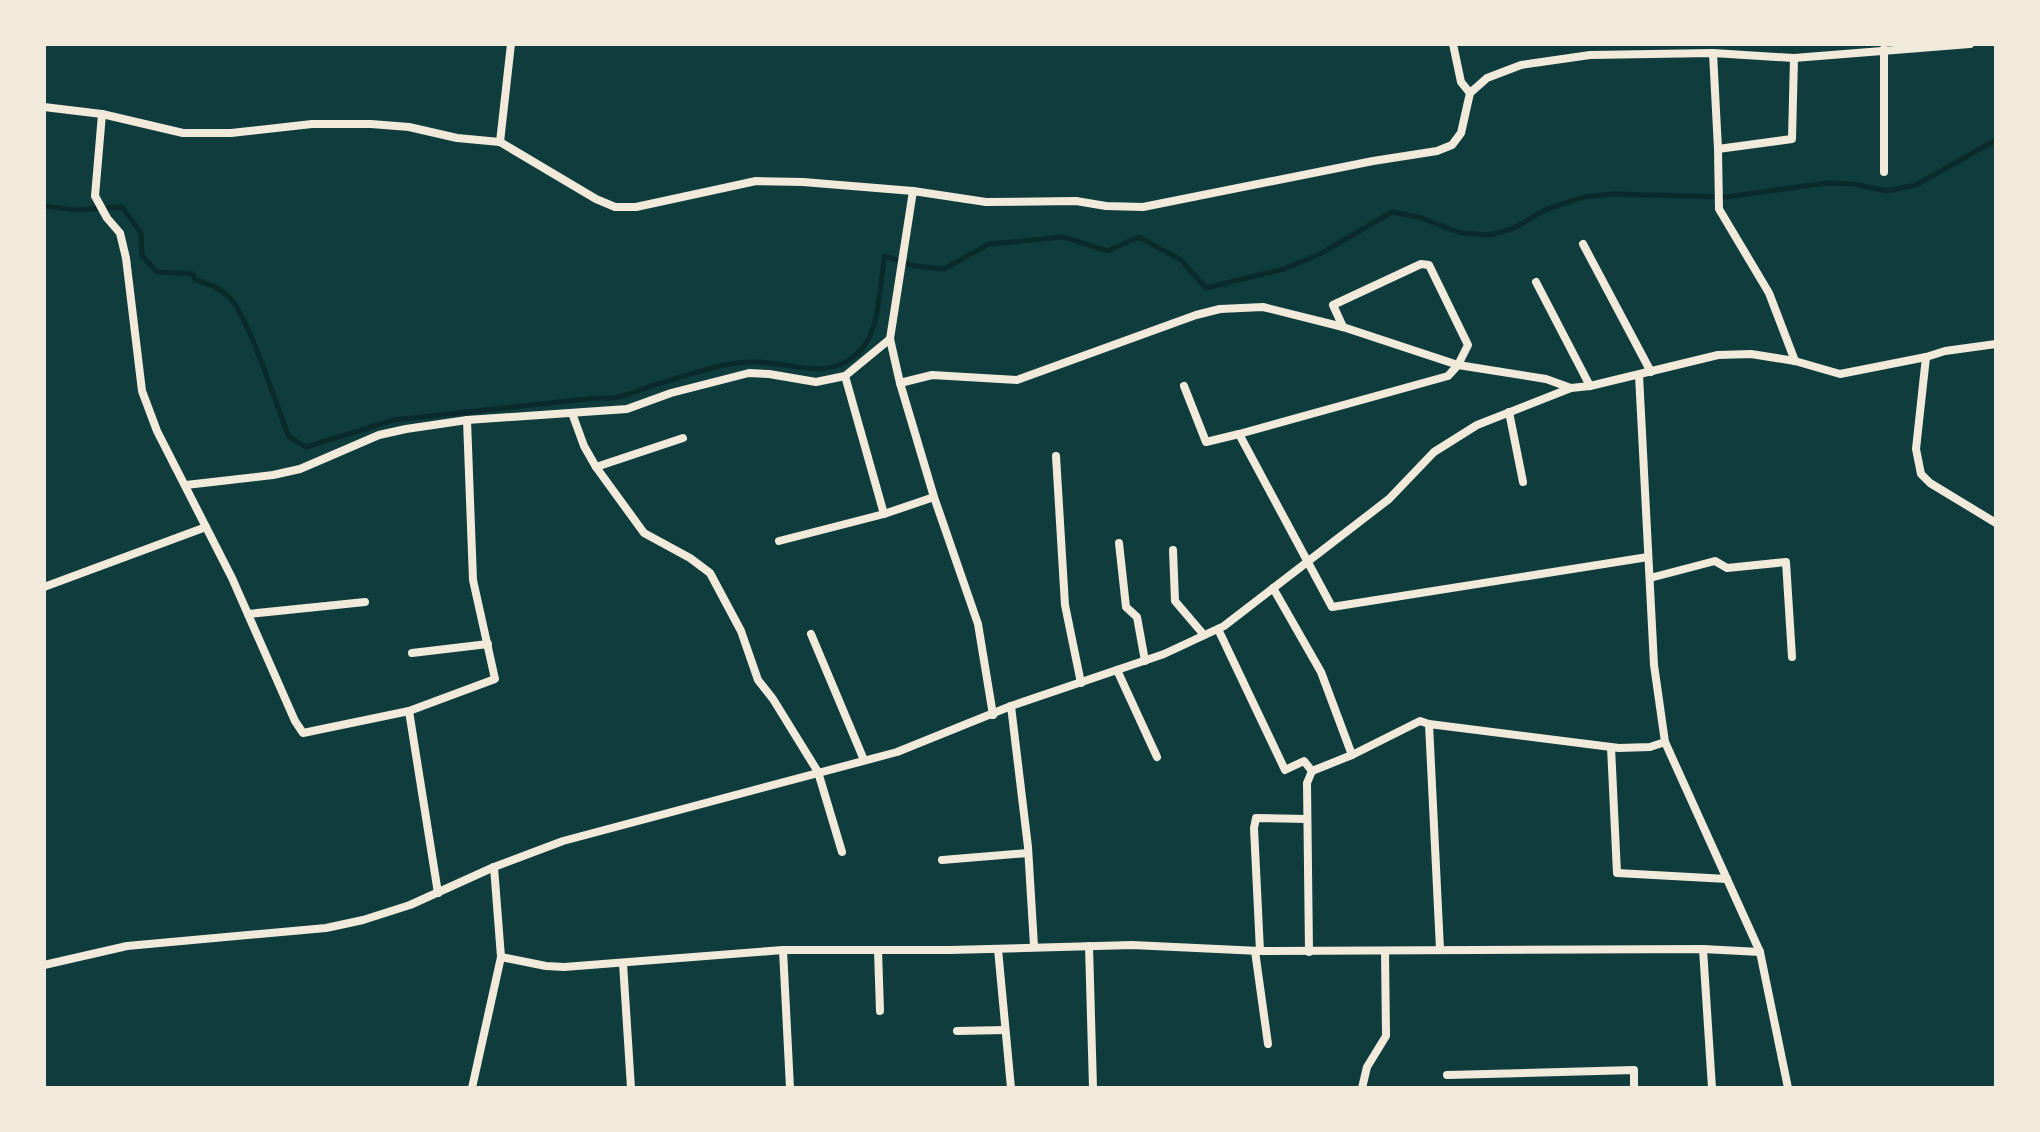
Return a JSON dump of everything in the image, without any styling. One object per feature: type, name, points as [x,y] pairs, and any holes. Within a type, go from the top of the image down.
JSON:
[{"type":"street","points":[[500,142],[511,44]]},
{"type":"street","points":[[1453,44],[1461,82],[1470,93]]},
{"type":"street","points":[[1818,44],[1818,57]]},
{"type":"street","points":[[44,107],[102,114],[183,133],[231,133],[312,124],[371,124],[500,142],[615,207],[636,207],[756,181],[913,191],[986,202],[1076,201],[1143,207],[1359,163],[1437,151],[1452,145],[1461,133],[1470,93],[1487,78],[1521,65],[1590,55],[1713,53],[1794,58],[1965,45]]},
{"type":"street","points":[[1884,49],[1884,172]]},
{"type":"street","points":[[1713,53],[1719,209],[1769,293],[1795,361]]},
{"type":"street","points":[[1718,149],[1792,139],[1794,58]]},
{"type":"street","points":[[102,114],[95,196],[120,233],[126,258],[142,391],[157,431],[186,485],[303,733],[409,711],[495,679],[473,580],[467,420]]},
{"type":"street","points":[[913,191],[890,339],[934,497],[978,624],[993,715]]},
{"type":"street","points":[[1583,244],[1651,372]]},
{"type":"street","points":[[1184,386],[1206,442],[1448,376],[1458,365],[1468,345],[1429,265],[1421,264],[1333,305],[1343,327]]},
{"type":"street","points":[[1536,282],[1590,386]]},
{"type":"street","points":[[900,383],[932,375],[1017,380],[1157,327],[1220,309],[1263,307],[1343,327],[1458,365],[1546,379],[1571,388]]},
{"type":"street","points":[[186,485],[300,469],[379,435],[467,420],[627,409],[671,393],[749,373],[816,382],[845,376],[890,339]]},
{"type":"street","points":[[44,965],[127,946],[326,928],[363,920],[438,893],[494,867],[563,841],[897,752],[1011,706],[1145,661],[1218,629],[1389,499],[1434,452],[1477,425],[1571,388],[1718,355],[1751,354],[1795,361],[1840,374],[1945,351],[1996,344]]},
{"type":"street","points":[[1926,357],[1916,449],[1921,474],[1930,483],[1996,523]]},
{"type":"street","points":[[1639,375],[1654,665],[1665,742],[1760,952],[1788,1088]]},
{"type":"street","points":[[845,376],[884,514]]},
{"type":"street","points":[[1509,412],[1523,482]]},
{"type":"street","points":[[572,413],[584,446],[596,467],[644,533],[690,558],[710,573],[741,631],[758,680],[818,772],[842,852]]},
{"type":"street","points":[[1239,434],[1332,607],[1648,557]]},
{"type":"street","points":[[596,467],[683,438]]},
{"type":"street","points":[[1056,456],[1065,605],[1081,683]]},
{"type":"street","points":[[779,541],[884,514],[934,497]]},
{"type":"street","points":[[44,587],[206,527]]},
{"type":"street","points":[[1119,543],[1126,607],[1137,617],[1145,661]]},
{"type":"street","points":[[1173,550],[1175,601],[1204,635]]},
{"type":"street","points":[[1650,578],[1715,561],[1727,568],[1786,562],[1792,657]]},
{"type":"street","points":[[1273,588],[1321,672],[1352,755]]},
{"type":"street","points":[[248,614],[365,602]]},
{"type":"street","points":[[1218,629],[1285,770],[1304,761],[1312,771]]},
{"type":"street","points":[[811,634],[864,760]]},
{"type":"street","points":[[412,653],[488,644]]},
{"type":"street","points":[[1117,670],[1157,757]]},
{"type":"street","points":[[1011,706],[1028,853],[1034,946]]},
{"type":"street","points":[[409,711],[438,893]]},
{"type":"street","points":[[1309,952],[1307,783],[1312,771],[1420,721],[1611,747],[1650,747],[1665,742]]},
{"type":"street","points":[[1429,724],[1440,949]]},
{"type":"street","points":[[1611,747],[1617,873],[1727,879]]},
{"type":"street","points":[[1268,1044],[1257,951],[1254,828],[1256,818],[1307,819]]},
{"type":"street","points":[[942,860],[1028,853]]},
{"type":"street","points":[[472,1088],[501,957],[494,867]]},
{"type":"street","points":[[501,957],[555,967],[783,950],[998,949],[1034,946],[1309,952],[1703,949],[1760,952]]},
{"type":"street","points":[[1089,946],[1093,1088]]},
{"type":"street","points":[[998,949],[1011,1088]]},
{"type":"street","points":[[1703,949],[1712,1088]]},
{"type":"street","points":[[783,950],[790,1088]]},
{"type":"street","points":[[878,950],[880,1011]]},
{"type":"street","points":[[1362,1088],[1367,1067],[1386,1036],[1385,951]]},
{"type":"street","points":[[623,963],[631,1088]]},
{"type":"street","points":[[957,1031],[1005,1030]]},
{"type":"street","points":[[1447,1075],[1634,1070],[1634,1088]]},
{"type":"waterway","points":[[44,206],[76,210],[122,207],[141,233],[142,256],[157,272],[193,274],[195,280],[214,286],[229,297],[245,322],[289,437],[306,447],[394,420],[620,397],[727,365],[765,362],[819,369],[845,363],[857,354],[871,334],[885,256],[914,266],[944,269],[989,244],[1064,237],[1107,251],[1139,237],[1181,260],[1206,288],[1284,269],[1320,254],[1392,212],[1418,217],[1461,233],[1491,235],[1514,228],[1547,209],[1584,197],[1614,194],[1726,197],[1827,183],[1854,184],[1887,191],[1916,185],[1996,140]]}]
